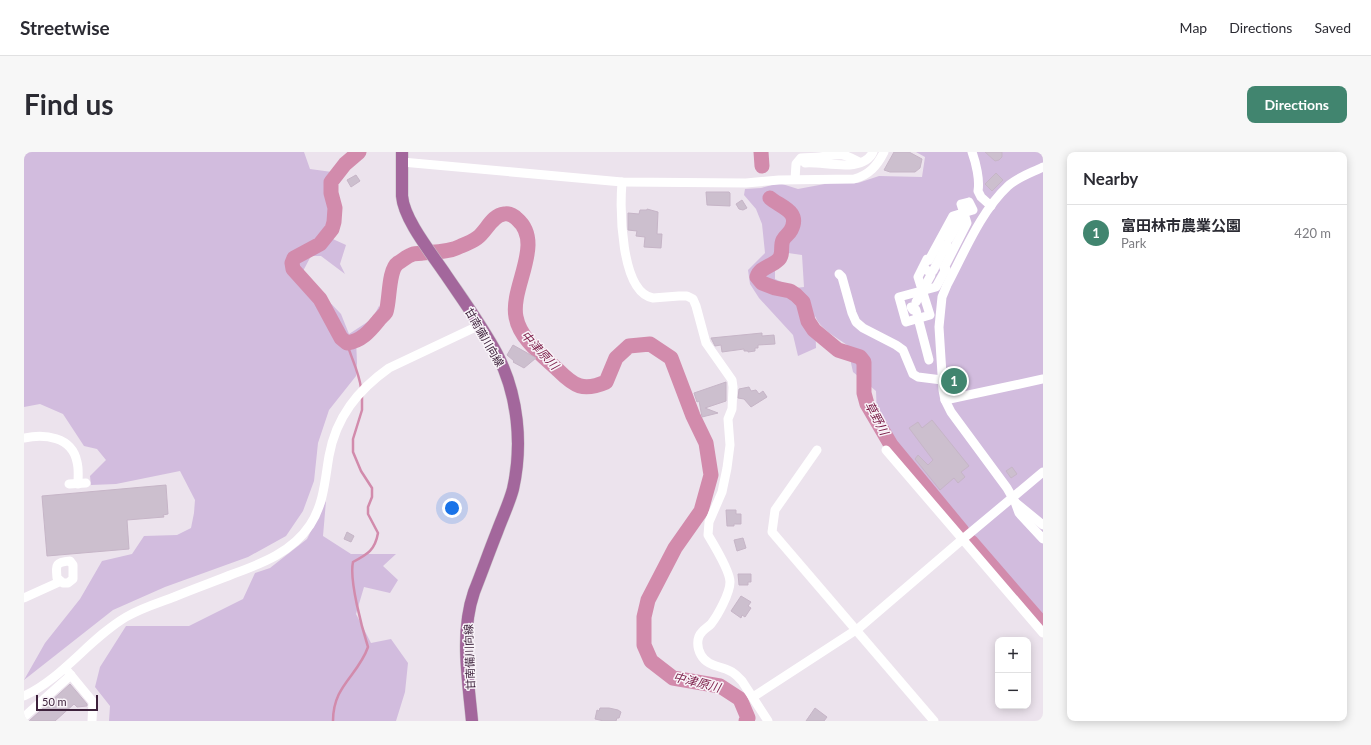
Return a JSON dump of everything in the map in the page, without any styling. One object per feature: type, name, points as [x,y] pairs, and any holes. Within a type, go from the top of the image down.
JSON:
[{"type":"main road","name":"甘南備川向線","points":[[402,157],[403,202],[411,221],[480,325],[497,354],[506,375],[516,412],[518,451],[513,490],[474,592],[468,612],[466,636],[472,721]]},
{"type":"street","points":[[795,180],[795,167],[800,163],[806,162],[833,165],[856,164],[863,162],[870,157],[873,152]]},
{"type":"street","points":[[402,157],[622,182],[746,183],[775,180],[844,179],[860,177],[874,168],[884,152]]},
{"type":"street","points":[[929,360],[922,334],[925,287],[974,193],[978,191],[980,184],[972,152]]},
{"type":"street","points":[[1043,169],[1020,178],[1008,186],[984,215],[947,285],[942,302],[939,330],[942,380],[945,400],[950,412],[1007,488],[1019,513],[1043,538]]},
{"type":"street","points":[[622,182],[624,243],[627,264],[634,280],[643,294],[647,297],[687,296],[693,299],[706,343],[732,380],[732,409],[728,419],[730,445],[727,468],[722,492],[707,528],[708,535],[729,574],[730,582],[716,617],[710,625],[701,632],[698,640],[698,649],[702,657],[707,662],[737,675],[768,721]]},
{"type":"street","points":[[978,191],[981,197],[991,206]]},
{"type":"street","points":[[925,287],[955,229]]},
{"type":"street","points":[[839,274],[842,277],[856,322],[863,328],[903,350],[912,374],[922,378],[942,380]]},
{"type":"street","points":[[24,717],[68,672],[100,636],[127,617],[151,605],[267,561],[290,548],[311,524],[317,512],[325,487],[329,455],[333,439],[346,411],[353,401],[370,382],[389,368],[480,325]]},
{"type":"street","points":[[922,334],[939,330]]},
{"type":"street","points":[[945,400],[1043,379]]},
{"type":"street","points":[[24,438],[48,436],[67,444],[77,461],[78,484]]},
{"type":"street","points":[[817,450],[775,510],[772,532],[934,721]]},
{"type":"street","points":[[886,450],[1043,633]]},
{"type":"street","points":[[753,697],[856,630],[962,539],[1013,499],[1043,472]]},
{"type":"street","points":[[1013,499],[1043,525]]},
{"type":"street","points":[[24,598],[57,583],[59,580]]},
{"type":"street","points":[[24,696],[68,672]]},
{"type":"street","points":[[68,672],[93,702],[92,721]]},
{"type":"shaded area","points":[[24,152],[304,152],[310,169],[332,172],[334,211],[324,235],[346,245],[340,264],[345,274],[321,256],[311,256],[302,273],[341,314],[349,334],[372,319],[379,306],[382,310],[371,326],[356,340],[356,376],[329,410],[318,443],[314,481],[303,511],[286,536],[248,557],[165,587],[113,610],[24,680],[45,643],[80,599],[102,561],[132,554],[144,536],[177,535],[191,528],[195,500],[180,471],[116,484],[91,485],[90,476],[106,460],[97,449],[84,446],[63,414],[40,404],[24,407]]},
{"type":"shaded area","points":[[916,152],[1043,152],[1043,621],[893,444],[877,416],[876,391],[853,372],[847,345],[824,329],[817,321],[815,316],[816,348],[798,356],[793,335],[759,298],[750,284],[748,270],[765,253],[762,224],[756,209],[744,195],[745,189],[761,188],[779,183],[798,189],[830,183],[858,183],[879,176],[922,177],[925,157]],"holes":[[[788,253],[802,255],[804,287],[795,288],[775,279],[775,266]]]},
{"type":"shaded area","points":[[326,501],[323,536],[351,554],[396,554],[383,566],[398,580],[390,593],[364,587],[356,614],[371,643],[391,639],[408,663],[405,692],[396,721],[109,721],[110,706],[95,687],[100,667],[126,626],[189,626],[243,599],[255,573],[270,568],[307,539]]},
{"type":"building","points":[[894,152],[909,152],[922,159],[920,168],[915,172],[890,172],[884,170]]},
{"type":"building","points":[[985,152],[1002,152],[1002,157],[995,161]]},
{"type":"building","points":[[996,173],[1003,180],[992,191],[985,184]]},
{"type":"building","points":[[356,175],[360,181],[351,187],[347,180]]},
{"type":"building","points":[[706,192],[729,192],[730,206],[707,205]]},
{"type":"building","points":[[742,200],[747,208],[743,210],[739,209],[736,204]]},
{"type":"building","points":[[647,209],[658,212],[657,234],[662,234],[661,248],[644,247],[645,237],[636,236],[637,231],[628,230],[628,213],[639,214],[640,210]]},
{"type":"building","points":[[762,333],[762,336],[774,335],[775,344],[758,345],[758,348],[755,348],[755,351],[748,352],[744,351],[744,349],[722,352],[721,345],[715,346],[711,338]]},
{"type":"building","points":[[513,345],[536,358],[524,368],[513,362],[514,361],[507,355]]},
{"type":"building","points":[[726,382],[726,401],[705,408],[718,413],[702,417],[699,401],[697,402],[694,393]]},
{"type":"building","points":[[749,387],[751,391],[756,390],[759,394],[763,391],[767,397],[751,407],[744,399],[738,398],[739,389]]},
{"type":"building","points":[[932,420],[969,466],[961,472],[965,477],[958,483],[954,478],[940,490],[915,459],[918,455],[928,465],[933,460],[909,428],[918,422],[922,428]]},
{"type":"building","points":[[1012,467],[1017,474],[1011,478],[1006,471]]},
{"type":"building","points":[[166,485],[168,514],[163,515],[164,517],[127,520],[129,549],[47,556],[42,496]]},
{"type":"building","points":[[726,510],[736,510],[736,514],[741,514],[741,524],[727,526]]},
{"type":"building","points":[[347,532],[354,536],[351,542],[344,539]]},
{"type":"building","points":[[743,538],[746,548],[737,551],[734,540]]},
{"type":"building","points":[[738,574],[751,574],[751,582],[748,582],[748,585],[739,585]]},
{"type":"building","points":[[741,596],[751,602],[748,606],[751,608],[745,617],[742,615],[741,618],[731,611]]},
{"type":"building","points":[[70,684],[87,704],[87,706],[77,707],[74,704],[55,721],[29,721]]},
{"type":"building","points":[[600,708],[618,710],[621,712],[619,718],[617,718],[616,721],[595,719],[597,710],[599,711]]},
{"type":"building","points":[[815,708],[827,717],[824,721],[806,721]]},
{"type":"waterway","name":"中津原川","points":[[359,152],[345,164],[331,182],[331,193],[335,208],[332,229],[320,244],[294,258],[292,263],[293,269],[320,299],[341,338],[347,343],[352,342],[364,335],[386,312],[392,272],[398,263],[414,254],[448,251],[457,248],[475,239],[496,217],[508,214],[515,218],[525,229],[528,240],[525,266],[515,305],[518,325],[532,346],[564,376],[579,386],[585,387],[591,387],[606,382],[616,358],[629,346],[650,344],[671,358],[693,416],[706,443],[711,475],[701,511],[675,548],[648,600],[644,617],[644,645],[651,661],[673,678],[720,686],[740,699],[748,718],[746,721]]},
{"type":"waterway","name":"草野川","points":[[761,152],[762,166]]},
{"type":"waterway","name":"草野川","points":[[770,198],[788,210],[793,218],[793,224],[783,240],[780,258],[763,269],[757,277],[762,283],[775,288],[790,291],[796,295],[803,302],[808,321],[814,330],[838,350],[860,357],[864,362],[864,393],[867,404],[891,445],[962,531]]},
{"type":"waterway","points":[[347,343],[359,376],[361,388]]},
{"type":"waterway","points":[[333,721],[334,709],[341,689],[364,657],[368,647],[354,592],[352,570],[353,562],[373,548],[378,533],[368,514],[368,507],[372,497],[372,488],[361,471],[353,452],[353,439],[362,410],[362,395]]},
{"type":"waterway","name":"草野川","points":[[971,542],[1043,625]]},
{"type":"place","name":"富田林市農業公園","points":[[954,381]]}]
